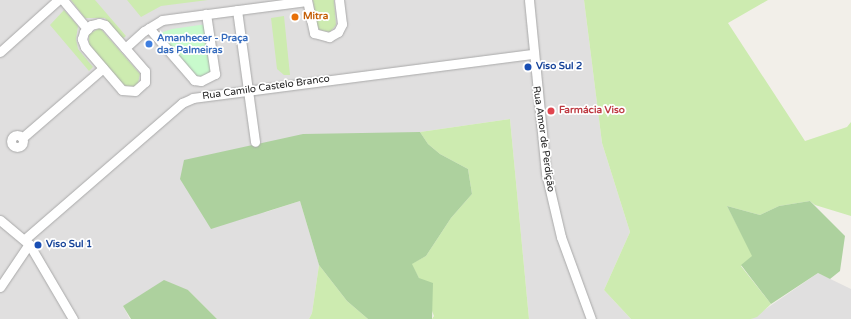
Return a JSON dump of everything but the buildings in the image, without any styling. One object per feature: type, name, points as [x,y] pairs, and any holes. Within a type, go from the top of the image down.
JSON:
[{"type":"street","points":[[0,52],[58,0]]},
{"type":"street","points":[[63,0],[87,28]]},
{"type":"street","points":[[125,48],[149,28],[162,20],[307,0],[314,32],[329,37],[338,32],[342,24],[339,0]]},
{"type":"street","name":"Rua Amor de Perdição","points":[[529,0],[533,54],[546,173],[561,237],[591,319]]},
{"type":"street","points":[[237,10],[256,142]]},
{"type":"street","points":[[149,28],[194,80],[201,81],[215,74],[206,14]]},
{"type":"street","points":[[99,23],[105,25],[125,48],[145,71],[145,82],[136,92],[122,90],[85,47],[82,39],[87,28],[99,23]]},
{"type":"street","name":"Rua Camilo Castelo Branco","points":[[0,287],[27,242],[182,103],[206,95],[533,54]]},
{"type":"street","points":[[22,138],[103,68]]},
{"type":"street","points":[[0,220],[27,242],[73,319]]},
{"type":"shaded area","points":[[0,0],[584,0],[602,143],[630,232],[604,290],[631,319],[529,319],[510,119],[420,132],[263,213],[300,201],[319,265],[312,313],[309,319],[217,319],[188,290],[123,306],[130,319],[0,319]]},
{"type":"shaded area","points":[[818,273],[851,289],[851,319],[751,319]]},
{"type":"green space","points":[[71,0],[95,0],[126,36],[122,39],[105,18],[85,18]]},
{"type":"green space","points":[[127,0],[208,0],[161,6],[141,17]]},
{"type":"green space","points":[[313,0],[334,0],[336,25],[330,32],[320,30],[317,26]]},
{"type":"green space","points":[[584,0],[768,0],[728,23],[805,141],[847,127],[851,122],[851,216],[815,205],[810,201],[779,206],[760,215],[727,206],[753,256],[741,266],[771,304],[757,317],[751,319],[631,319],[604,290],[630,232],[602,143]]},
{"type":"green space","points":[[64,10],[78,26],[76,39],[78,49],[93,67],[89,71],[50,25]]},
{"type":"green space","points":[[284,16],[290,75],[284,75],[277,69],[271,18]]},
{"type":"green space","points":[[207,24],[213,71],[203,77],[195,76],[161,37],[160,33],[172,29]]},
{"type":"green space","points":[[100,28],[140,74],[138,83],[135,86],[128,87],[121,83],[89,44],[89,34]]},
{"type":"green space","points":[[510,119],[529,319],[432,319],[434,316],[419,278],[411,264],[426,256],[451,218],[472,194],[468,169],[440,154],[428,144],[420,132]]},
{"type":"green space","points":[[420,132],[428,144],[440,154],[468,169],[472,194],[451,218],[426,256],[412,264],[419,278],[433,283],[432,319],[368,319],[347,301],[319,265],[300,201],[211,229],[180,179],[184,160],[303,134]]},
{"type":"green space","points":[[810,201],[845,236],[840,271],[830,279],[818,273],[771,304],[741,265],[752,256],[727,206],[760,215],[779,206]]},
{"type":"green space","points":[[319,265],[347,301],[368,319],[309,319],[312,313]]},
{"type":"green space","points":[[164,280],[188,290],[217,319],[131,319],[123,306]]},
{"type":"place","name":"Mitra","points":[[295,17]]},
{"type":"place","name":"Amanhecer - Praça das Palmeiras","points":[[149,44]]},
{"type":"place","name":"Viso Sul 2","points":[[528,67]]},
{"type":"place","name":"Farmácia Viso","points":[[551,111]]},
{"type":"place","name":"Viso Sul 1","points":[[38,245]]}]
